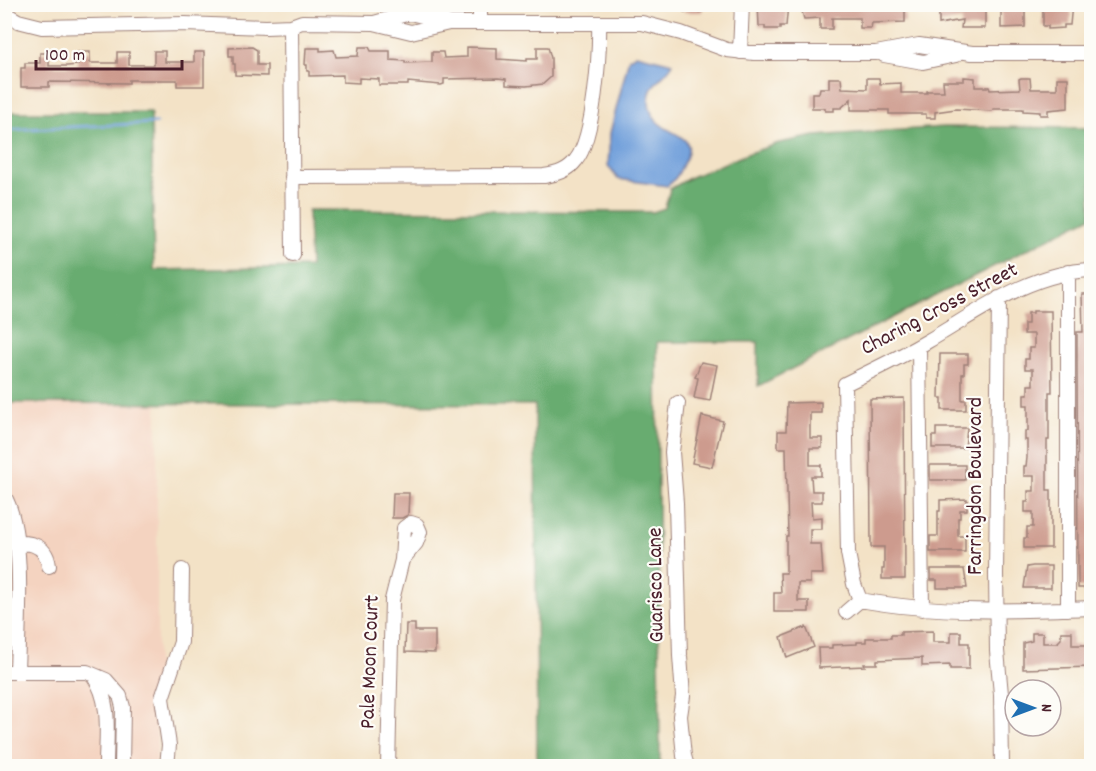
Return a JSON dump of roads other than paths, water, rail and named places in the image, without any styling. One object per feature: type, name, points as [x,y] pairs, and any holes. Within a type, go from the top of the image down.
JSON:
[{"type":"street","points":[[480,4],[480,22]]},
{"type":"street","points":[[741,52],[742,4]]},
{"type":"street","points":[[4,13],[18,21],[42,27],[164,25],[266,27],[291,26],[302,22],[374,23],[416,32],[451,23],[642,23],[681,33],[727,50],[741,52],[876,53],[923,62],[945,56],[972,53],[1092,53]]},
{"type":"street","points":[[292,177],[544,176],[568,169],[584,148],[596,73],[599,23]]},
{"type":"street","points":[[291,26],[293,255]]},
{"type":"street","name":"Charing Cross Street","points":[[860,600],[854,584],[848,553],[845,384],[919,346],[999,298],[1034,282],[1068,272],[1092,270]]},
{"type":"street","points":[[1068,272],[1068,609]]},
{"type":"street","name":"Farringdon Boulevard","points":[[999,298],[996,525],[1002,766]]},
{"type":"street","points":[[919,346],[921,609]]},
{"type":"street","name":"Guarisco Lane","points":[[678,403],[672,452],[683,696],[680,716],[687,766]]},
{"type":"street","points":[[4,496],[12,514],[11,672],[92,673],[106,680],[120,696],[123,707],[122,766]]},
{"type":"street","points":[[11,542],[38,546],[46,554],[49,566]]},
{"type":"street","name":"Pale Moon Court","points":[[388,766],[392,600],[402,560]]},
{"type":"street","points":[[167,766],[169,745],[162,698],[181,642],[182,570]]},
{"type":"street","points":[[846,612],[860,600],[921,609],[998,611],[1092,608]]},
{"type":"street","points":[[92,673],[102,688],[105,699],[106,766]]},
{"type":"street","name":"Farringdon Boulevard","points":[[994,766],[994,687],[998,673]]},
{"type":"water","points":[[636,54],[673,63],[655,84],[649,101],[652,114],[658,122],[683,138],[688,144],[688,152],[680,171],[667,186],[618,179],[608,166],[610,133],[629,58]]},
{"type":"waterway","points":[[4,130],[156,123]]}]
